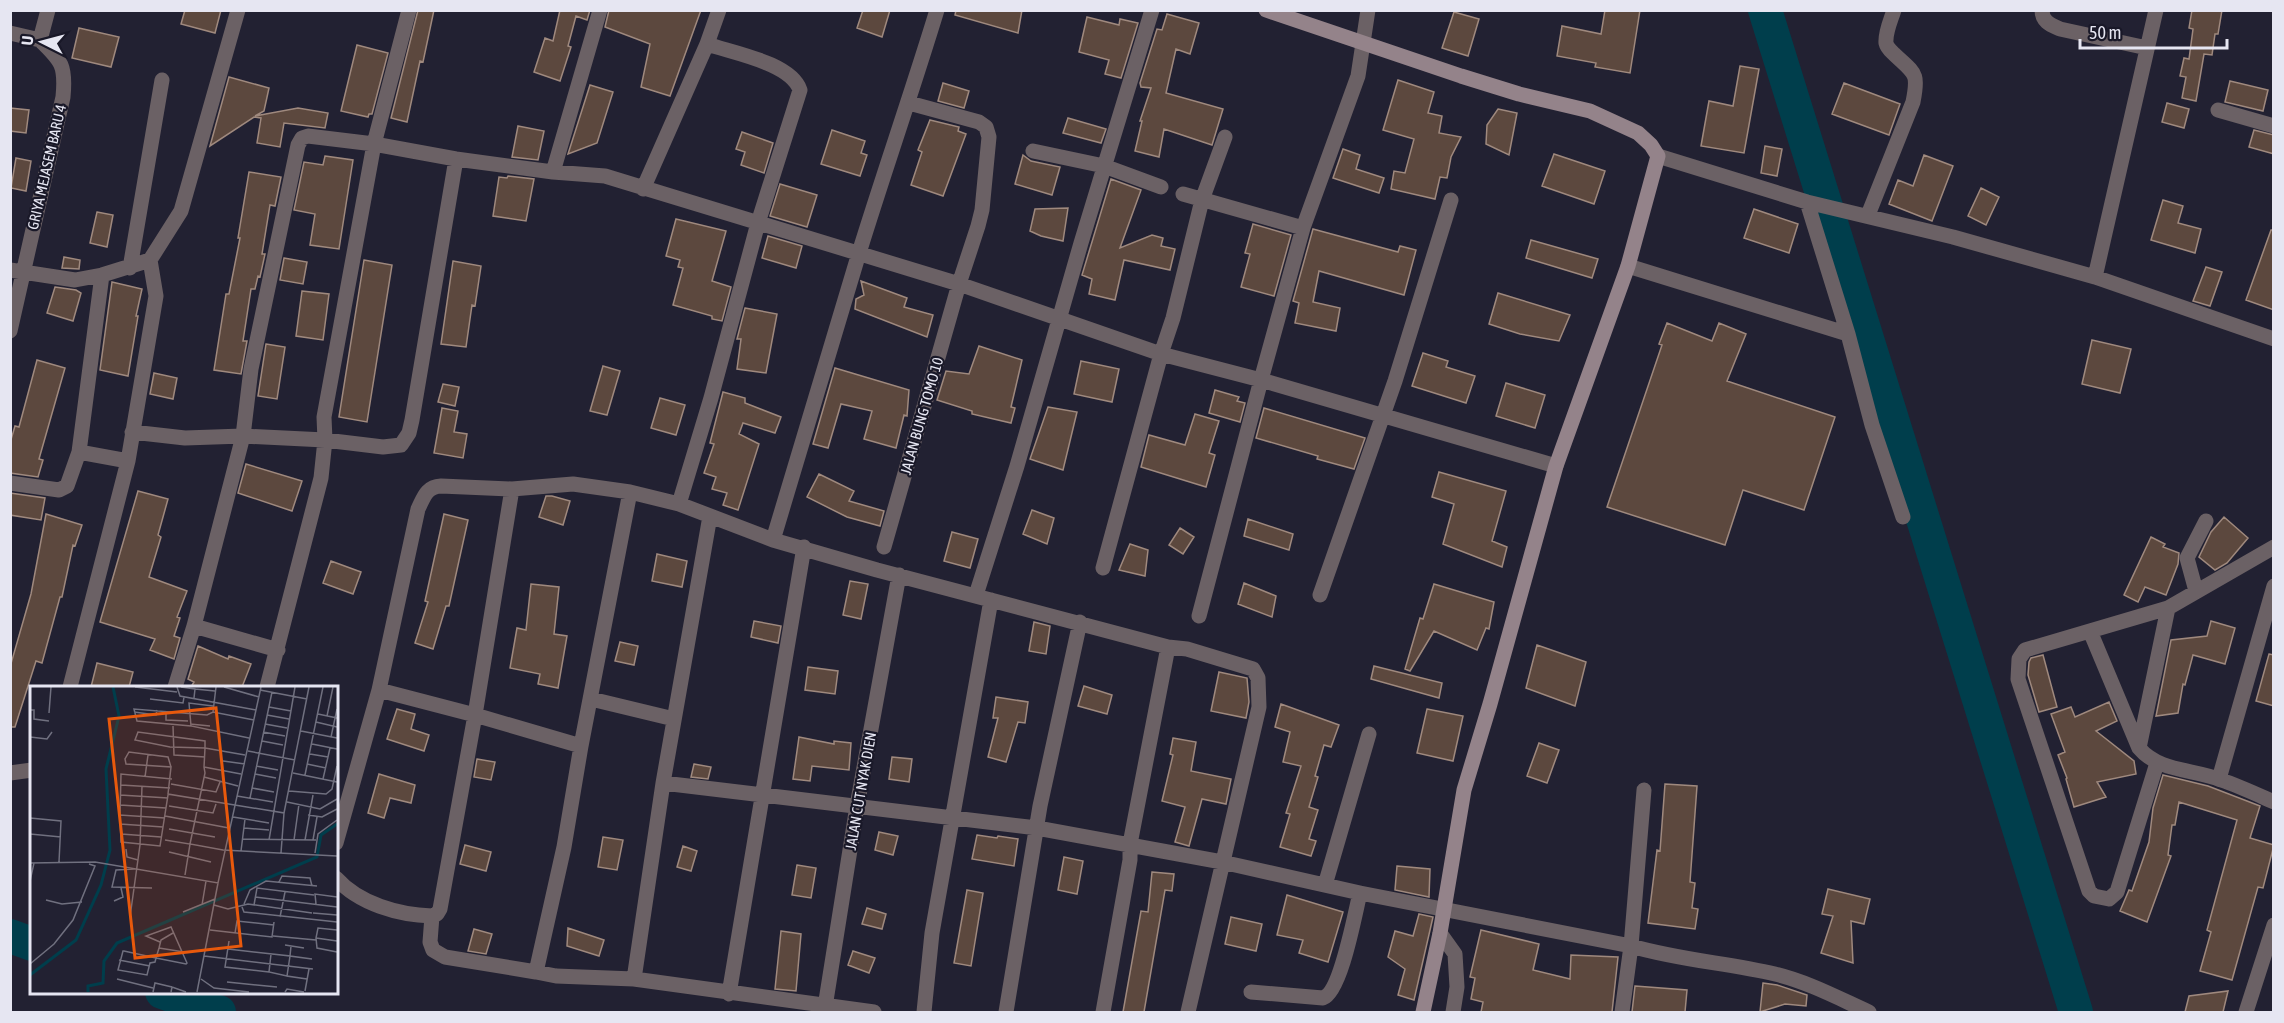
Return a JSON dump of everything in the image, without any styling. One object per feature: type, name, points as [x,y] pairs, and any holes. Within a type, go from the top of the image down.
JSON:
[{"type":"main road","points":[[1266,10],[1519,94],[1590,111],[1638,133],[1651,145],[1658,156],[1628,266],[1556,466],[1464,790],[1440,933],[1423,1012]]},
{"type":"street","points":[[10,33],[40,39],[48,10]]},
{"type":"street","points":[[17,271],[75,280],[102,275],[150,260],[181,211],[238,10]]},
{"type":"street","points":[[267,686],[321,478],[325,440],[324,417],[374,144],[409,10]]},
{"type":"street","points":[[553,172],[600,10]]},
{"type":"street","points":[[643,189],[707,44],[719,10]]},
{"type":"street","points":[[773,540],[859,253],[937,10]]},
{"type":"street","points":[[924,1012],[932,933],[953,818],[984,598],[1017,466],[1152,10]]},
{"type":"street","points":[[1199,616],[1303,228],[1358,76],[1368,10]]},
{"type":"street","points":[[1861,214],[1913,102],[1916,87],[1912,69],[1889,49],[1886,42],[1894,10]]},
{"type":"street","points":[[2042,10],[2042,15],[2048,24],[2060,29],[2147,48]]},
{"type":"street","points":[[2095,277],[2156,10]]},
{"type":"street","name":"GRIYA MEJASEM BARU 4","points":[[10,331],[17,271],[63,97],[65,74],[62,66],[40,39]]},
{"type":"street","points":[[679,504],[711,398],[758,223],[800,90],[797,82],[781,69],[707,44]]},
{"type":"street","points":[[130,267],[162,80]]},
{"type":"street","name":"JALAN BUNG TOMO 10","points":[[884,547],[982,210],[988,132],[979,122],[909,103]]},
{"type":"street","points":[[2218,110],[2274,126]]},
{"type":"street","points":[[175,686],[194,626],[243,436],[251,369],[299,140],[308,136],[374,144],[456,159],[553,172],[605,176],[959,284],[1161,354],[1261,380],[1556,466]]},
{"type":"street","points":[[1103,568],[1161,354],[1173,318],[1202,200],[1225,137]]},
{"type":"street","points":[[1033,151],[1104,166],[1161,187]]},
{"type":"street","points":[[1658,156],[1812,203],[2095,277],[2274,339]]},
{"type":"street","points":[[132,432],[185,438],[243,436],[325,440],[392,448],[401,445],[409,433],[456,159]]},
{"type":"street","points":[[1183,194],[1303,228]]},
{"type":"street","points":[[1320,595],[1383,416],[1450,200]]},
{"type":"street","points":[[1812,203],[1872,425],[1903,517]]},
{"type":"street","points":[[70,686],[128,460],[156,296],[150,260]]},
{"type":"street","points":[[1628,266],[1848,334]]},
{"type":"street","points":[[10,483],[59,490],[68,486],[79,452],[102,275]]},
{"type":"street","points":[[79,452],[128,460]]},
{"type":"street","points":[[338,836],[379,690],[418,509],[426,492],[432,487],[441,486],[512,489],[573,484],[630,492],[679,504],[773,540],[877,570],[1253,669],[1258,678],[1259,707],[1188,1012]]},
{"type":"street","points":[[338,880],[357,897],[393,911],[432,916],[440,909],[512,489]]},
{"type":"street","points":[[536,972],[564,847],[580,746],[630,492]]},
{"type":"street","points":[[634,979],[663,783],[710,516]]},
{"type":"street","points":[[2196,591],[2187,558],[2206,520]]},
{"type":"street","points":[[2157,763],[2117,892],[2109,899],[2094,896],[2089,891],[2018,679],[2019,659],[2025,650],[2168,608],[2274,547]]},
{"type":"street","points":[[729,994],[804,548]]},
{"type":"street","name":"JALAN CUT NYAK DIEN","points":[[825,1007],[857,806],[899,575]]},
{"type":"street","points":[[2219,779],[2274,586]]},
{"type":"street","points":[[2139,748],[2168,608]]},
{"type":"street","points":[[1006,1012],[1037,828],[1080,622]]},
{"type":"street","points":[[194,626],[278,650]]},
{"type":"street","points":[[2090,631],[2139,748],[2145,756],[2157,763],[2219,779],[2274,802]]},
{"type":"street","points":[[1103,1012],[1130,860],[1130,844],[1168,646]]},
{"type":"street","points":[[379,690],[580,746]]},
{"type":"street","points":[[591,699],[674,718]]},
{"type":"street","points":[[1325,885],[1369,734]]},
{"type":"street","points":[[10,773],[30,770]]},
{"type":"street","points":[[663,783],[1037,828],[1130,844],[1360,893],[1632,946],[1663,956],[1776,974],[1810,985],[1869,1012]]},
{"type":"street","points":[[1622,1012],[1632,946],[1644,790]]},
{"type":"street","points":[[1251,992],[1323,998],[1328,996],[1337,982],[1360,893]]},
{"type":"street","points":[[432,916],[430,942],[433,950],[445,957],[556,976],[634,979],[729,994],[874,1012]]},
{"type":"street","points":[[2246,1012],[2274,925]]},
{"type":"street","points":[[1440,933],[1455,954],[1457,987],[1453,1012]]},
{"type":"building","points":[[185,10],[221,10],[215,33],[181,24]]},
{"type":"building","points":[[418,10],[434,10],[407,122],[391,118]]},
{"type":"building","points":[[560,10],[590,10],[587,20],[576,16],[568,46],[571,47],[560,81],[534,72],[545,38],[553,41]]},
{"type":"building","points":[[609,10],[701,10],[670,96],[641,87],[650,44],[605,27]]},
{"type":"building","points":[[863,10],[890,10],[882,37],[857,28]]},
{"type":"building","points":[[956,10],[1022,10],[1018,33],[955,15]]},
{"type":"building","points":[[1605,10],[1640,10],[1630,73],[1595,67],[1596,63],[1557,56],[1562,26],[1601,34]]},
{"type":"building","points":[[2192,10],[2222,10],[2212,55],[2204,54],[2196,101],[2182,98],[2186,77],[2180,76],[2184,58],[2189,59],[2193,29],[2189,28]]},
{"type":"building","points":[[1454,12],[1479,19],[1468,56],[1442,48]]},
{"type":"building","points":[[1167,14],[1199,23],[1190,54],[1176,49],[1166,93],[1223,109],[1212,145],[1164,129],[1159,157],[1135,151],[1142,121],[1140,121],[1151,88],[1141,87],[1140,83],[1157,29],[1162,30]]},
{"type":"building","points":[[1087,17],[1119,25],[1120,19],[1138,23],[1121,78],[1105,74],[1109,60],[1079,52]]},
{"type":"building","points":[[79,28],[119,37],[111,67],[72,58]]},
{"type":"building","points":[[357,45],[388,53],[372,114],[368,117],[341,111]]},
{"type":"building","points":[[1740,66],[1759,69],[1744,153],[1701,146],[1709,101],[1733,106]]},
{"type":"building","points":[[229,77],[269,88],[264,111],[255,116],[298,108],[328,113],[325,128],[284,123],[280,147],[257,143],[261,118],[254,117],[210,146]]},
{"type":"building","points":[[1398,80],[1434,92],[1428,113],[1442,116],[1439,133],[1461,137],[1451,157],[1447,178],[1440,177],[1435,199],[1391,189],[1394,171],[1405,173],[1414,139],[1383,130]]},
{"type":"building","points":[[2230,81],[2268,90],[2263,111],[2225,102]]},
{"type":"building","points":[[943,83],[969,91],[964,108],[938,101]]},
{"type":"building","points":[[1844,83],[1900,104],[1889,135],[1832,114]]},
{"type":"building","points":[[590,85],[613,92],[597,143],[568,154]]},
{"type":"building","points":[[2167,103],[2189,109],[2184,128],[2162,122]]},
{"type":"building","points":[[10,108],[29,110],[26,133],[10,131]]},
{"type":"building","points":[[1498,109],[1517,113],[1509,155],[1486,144],[1487,125]]},
{"type":"building","points":[[1068,118],[1106,129],[1101,143],[1063,133]]},
{"type":"building","points":[[930,120],[959,127],[958,131],[966,134],[943,196],[911,185],[922,152],[918,150]]},
{"type":"building","points":[[518,126],[544,131],[538,160],[512,157]]},
{"type":"building","points":[[832,130],[865,141],[861,153],[867,155],[860,176],[821,164]]},
{"type":"building","points":[[2254,130],[2274,135],[2274,154],[2249,147]]},
{"type":"building","points":[[742,132],[773,143],[764,173],[741,165],[745,152],[736,149]]},
{"type":"building","points":[[1765,146],[1782,149],[1777,176],[1761,173]]},
{"type":"building","points":[[1343,149],[1360,155],[1356,169],[1384,178],[1379,193],[1333,178]]},
{"type":"building","points":[[1554,154],[1605,171],[1594,204],[1542,186]]},
{"type":"building","points":[[1023,155],[1031,161],[1060,167],[1052,195],[1015,184]]},
{"type":"building","points":[[1924,155],[1953,166],[1932,221],[1889,204],[1898,180],[1913,186]]},
{"type":"building","points":[[325,156],[353,160],[339,249],[310,245],[315,214],[294,210],[304,162],[323,165]]},
{"type":"building","points":[[16,158],[31,161],[26,191],[11,188]]},
{"type":"building","points":[[249,172],[281,177],[275,206],[270,205],[260,277],[258,276],[255,289],[251,289],[243,341],[247,341],[241,374],[214,370],[226,294],[229,294],[240,238],[238,238]]},
{"type":"building","points":[[508,176],[534,179],[526,221],[493,216],[499,177],[507,178]]},
{"type":"building","points":[[1111,179],[1141,190],[1120,248],[1152,235],[1163,238],[1161,246],[1175,249],[1170,270],[1124,260],[1115,300],[1089,294],[1092,279],[1082,275]]},
{"type":"building","points":[[780,184],[817,195],[807,227],[770,216]]},
{"type":"building","points":[[1981,188],[1999,197],[1986,225],[1968,216]]},
{"type":"building","points":[[2163,200],[2183,206],[2178,223],[2201,229],[2195,253],[2151,240]]},
{"type":"building","points":[[1068,208],[1063,241],[1030,231],[1035,209]]},
{"type":"building","points":[[1754,209],[1798,224],[1789,253],[1744,238]]},
{"type":"building","points":[[97,212],[113,215],[107,247],[90,243]]},
{"type":"building","points":[[676,219],[726,231],[712,281],[731,287],[722,321],[673,305],[683,268],[678,267],[680,260],[666,256]]},
{"type":"building","points":[[1253,224],[1291,235],[1274,296],[1241,287],[1250,254],[1245,253]]},
{"type":"building","points":[[1313,229],[1398,252],[1400,246],[1416,250],[1404,295],[1319,271],[1313,302],[1340,308],[1336,331],[1295,323],[1299,303],[1293,301]]},
{"type":"building","points":[[2271,230],[2274,230],[2274,310],[2246,300]]},
{"type":"building","points":[[768,236],[802,246],[796,268],[762,258]]},
{"type":"building","points":[[1531,240],[1598,259],[1592,278],[1526,258]]},
{"type":"building","points":[[64,257],[80,260],[79,269],[62,268]]},
{"type":"building","points":[[284,258],[307,262],[303,284],[280,280]]},
{"type":"building","points":[[364,260],[392,265],[367,422],[339,417]]},
{"type":"building","points":[[453,261],[481,266],[466,347],[441,344]]},
{"type":"building","points":[[2206,267],[2222,272],[2210,306],[2193,301]]},
{"type":"building","points":[[861,281],[907,298],[904,307],[933,315],[927,337],[855,309],[856,299],[864,295]]},
{"type":"building","points":[[112,282],[142,289],[128,376],[100,370]]},
{"type":"building","points":[[55,287],[81,293],[73,321],[47,313]]},
{"type":"building","points":[[302,291],[329,294],[323,340],[296,336]]},
{"type":"building","points":[[1498,293],[1570,315],[1559,341],[1520,334],[1489,324]]},
{"type":"building","points":[[745,308],[777,314],[766,373],[737,369],[741,339],[737,339]]},
{"type":"building","points":[[1667,323],[1712,341],[1719,323],[1746,334],[1727,381],[1835,417],[1804,510],[1743,490],[1725,545],[1607,507],[1662,345],[1659,344]]},
{"type":"building","points":[[2092,340],[2131,349],[2120,393],[2082,384]]},
{"type":"building","points":[[266,344],[285,347],[277,399],[258,396]]},
{"type":"building","points":[[979,346],[1022,360],[1011,407],[1015,408],[1011,423],[972,414],[972,411],[937,400],[946,371],[969,374]]},
{"type":"building","points":[[1423,353],[1448,361],[1446,367],[1475,376],[1466,403],[1412,386]]},
{"type":"building","points":[[37,360],[65,368],[39,459],[43,460],[38,477],[10,473],[10,443],[15,426],[19,427]]},
{"type":"building","points":[[1081,361],[1119,369],[1112,402],[1074,394]]},
{"type":"building","points":[[603,366],[620,371],[607,415],[590,411]]},
{"type":"building","points":[[835,368],[909,390],[907,416],[904,415],[896,448],[864,439],[872,411],[841,404],[828,448],[813,444]]},
{"type":"building","points":[[154,373],[177,378],[173,399],[150,394]]},
{"type":"building","points":[[1506,383],[1545,395],[1535,428],[1496,416]]},
{"type":"building","points":[[443,384],[459,387],[455,406],[438,402]]},
{"type":"building","points":[[1215,390],[1239,397],[1237,401],[1245,403],[1240,422],[1209,413]]},
{"type":"building","points":[[723,392],[745,398],[745,403],[781,417],[775,433],[743,423],[739,434],[759,444],[738,510],[723,505],[727,493],[712,489],[716,477],[704,473],[714,444],[710,443]]},
{"type":"building","points":[[660,398],[685,405],[676,435],[651,428]]},
{"type":"building","points":[[1048,407],[1077,412],[1063,470],[1030,459]]},
{"type":"building","points":[[442,408],[458,411],[454,432],[467,434],[463,458],[434,453]]},
{"type":"building","points":[[1264,408],[1365,438],[1354,469],[1256,438]]},
{"type":"building","points":[[1195,414],[1219,421],[1209,453],[1215,455],[1206,487],[1141,467],[1149,435],[1185,445]]},
{"type":"building","points":[[246,464],[302,481],[292,511],[238,493]]},
{"type":"building","points":[[1439,472],[1506,491],[1492,541],[1507,547],[1502,567],[1443,544],[1454,504],[1432,497]]},
{"type":"building","points":[[819,474],[854,491],[849,501],[884,511],[880,526],[847,517],[807,497]]},
{"type":"building","points":[[138,491],[168,499],[158,535],[161,537],[149,577],[187,591],[177,617],[180,618],[174,636],[180,638],[174,659],[150,650],[155,639],[100,622]]},
{"type":"building","points":[[10,493],[45,498],[41,520],[10,515]]},
{"type":"building","points":[[546,496],[570,501],[563,525],[539,517]]},
{"type":"building","points":[[1032,510],[1054,518],[1047,544],[1023,534]]},
{"type":"building","points":[[46,514],[82,525],[75,546],[73,545],[62,597],[60,597],[42,663],[36,661],[15,727],[10,727],[10,667],[31,594]]},
{"type":"building","points":[[444,514],[468,520],[449,606],[446,606],[433,649],[415,643],[428,602],[425,601]]},
{"type":"building","points":[[2224,517],[2248,538],[2227,563],[2215,570],[2199,557],[2211,532]]},
{"type":"building","points":[[1248,519],[1293,534],[1289,550],[1244,536]]},
{"type":"building","points":[[1180,528],[1194,537],[1183,554],[1169,545]]},
{"type":"building","points":[[952,532],[978,539],[970,568],[944,561]]},
{"type":"building","points":[[2151,537],[2165,544],[2163,547],[2179,553],[2178,564],[2166,595],[2145,587],[2138,602],[2124,595]]},
{"type":"building","points":[[1130,544],[1148,550],[1145,576],[1119,570]]},
{"type":"building","points":[[657,554],[687,561],[682,587],[652,581]]},
{"type":"building","points":[[331,561],[361,572],[353,594],[323,583]]},
{"type":"building","points":[[850,581],[868,584],[861,619],[843,615]]},
{"type":"building","points":[[1244,583],[1276,596],[1272,617],[1238,604]]},
{"type":"building","points":[[531,584],[559,587],[554,634],[567,636],[558,688],[538,684],[540,674],[510,668],[517,628],[526,630]]},
{"type":"building","points":[[1434,584],[1494,602],[1489,629],[1486,628],[1477,650],[1434,631],[1410,671],[1405,669],[1420,618],[1423,619]]},
{"type":"building","points":[[754,621],[781,626],[778,643],[751,637]]},
{"type":"building","points":[[2211,621],[2235,628],[2225,664],[2193,655],[2185,685],[2183,684],[2178,713],[2156,716],[2171,640],[2207,636]]},
{"type":"building","points":[[1034,622],[1050,626],[1046,654],[1029,651]]},
{"type":"building","points":[[620,642],[638,646],[634,665],[615,661]]},
{"type":"building","points":[[1537,645],[1586,662],[1575,706],[1526,688]]},
{"type":"building","points":[[198,646],[228,659],[229,656],[251,664],[242,686],[192,686],[194,682],[188,679]]},
{"type":"building","points":[[2269,654],[2274,655],[2274,706],[2256,701]]},
{"type":"building","points":[[2043,655],[2057,707],[2039,712],[2028,675],[2031,658]]},
{"type":"building","points":[[97,663],[133,672],[129,686],[91,686]]},
{"type":"building","points":[[1374,666],[1442,683],[1439,698],[1371,679]]},
{"type":"building","points":[[808,667],[838,671],[835,694],[805,690]]},
{"type":"building","points":[[1219,672],[1247,678],[1249,702],[1246,718],[1211,711]]},
{"type":"building","points":[[1084,686],[1112,695],[1107,714],[1078,706]]},
{"type":"building","points":[[996,697],[1028,702],[1025,723],[1018,722],[1006,762],[988,757],[998,718],[993,718]]},
{"type":"building","points":[[2109,702],[2117,721],[2096,731],[2134,761],[2136,774],[2097,782],[2106,797],[2074,807],[2067,778],[2058,755],[2065,752],[2051,714],[2071,707],[2075,717]]},
{"type":"building","points":[[1281,704],[1339,725],[1331,747],[1324,745],[1315,776],[1318,777],[1309,807],[1318,810],[1309,839],[1316,841],[1311,856],[1280,847],[1290,814],[1286,813],[1301,766],[1283,762],[1290,732],[1275,727]]},
{"type":"building","points":[[397,709],[415,714],[411,729],[429,735],[424,751],[387,739]]},
{"type":"building","points":[[1427,709],[1463,716],[1453,761],[1417,753]]},
{"type":"building","points":[[799,737],[834,744],[834,741],[851,743],[849,770],[812,766],[810,781],[793,779]]},
{"type":"building","points":[[1173,738],[1196,742],[1191,771],[1231,779],[1226,804],[1202,799],[1189,846],[1175,842],[1185,807],[1162,801],[1173,755],[1170,754]]},
{"type":"building","points":[[1539,743],[1559,750],[1547,783],[1527,776]]},
{"type":"building","points":[[892,757],[912,759],[909,782],[889,779]]},
{"type":"building","points":[[477,759],[495,762],[491,780],[474,777]]},
{"type":"building","points":[[694,764],[711,767],[708,779],[691,777]]},
{"type":"building","points":[[379,774],[415,785],[411,803],[390,798],[384,818],[368,813]]},
{"type":"building","points":[[2163,775],[2208,786],[2260,806],[2250,838],[2274,845],[2263,888],[2258,887],[2232,980],[2200,971],[2211,932],[2207,930],[2237,820],[2179,802],[2175,825],[2172,825],[2168,855],[2171,856],[2147,922],[2120,911],[2129,890],[2132,891],[2149,842],[2153,808]]},
{"type":"building","points":[[1665,784],[1697,786],[1690,882],[1695,883],[1692,908],[1698,909],[1695,929],[1648,923],[1657,850],[1660,851]]},
{"type":"building","points":[[879,832],[898,836],[893,855],[875,850]]},
{"type":"building","points":[[977,835],[1018,839],[1014,866],[972,859]]},
{"type":"building","points":[[603,837],[623,840],[617,870],[598,867]]},
{"type":"building","points":[[465,845],[491,852],[486,871],[460,864]]},
{"type":"building","points":[[683,846],[697,851],[691,871],[677,867]]},
{"type":"building","points":[[1064,857],[1083,861],[1077,894],[1058,890]]},
{"type":"building","points":[[797,865],[816,868],[811,898],[792,895]]},
{"type":"building","points":[[1397,866],[1430,869],[1429,897],[1395,890]]},
{"type":"building","points":[[1152,872],[1174,874],[1172,891],[1165,890],[1144,1012],[1123,1012],[1141,911],[1148,912]]},
{"type":"building","points":[[1828,889],[1870,899],[1864,924],[1851,921],[1853,963],[1821,953],[1833,916],[1822,914]]},
{"type":"building","points":[[967,890],[983,893],[971,966],[954,963]]},
{"type":"building","points":[[1287,895],[1343,912],[1328,962],[1299,953],[1303,940],[1277,935]]},
{"type":"building","points":[[867,908],[886,914],[882,929],[862,924]]},
{"type":"building","points":[[1419,914],[1433,917],[1414,1000],[1398,995],[1405,969],[1388,957],[1395,931],[1413,936]]},
{"type":"building","points":[[1231,917],[1262,924],[1256,951],[1225,944]]},
{"type":"building","points":[[568,928],[604,940],[599,956],[567,946]]},
{"type":"building","points":[[474,929],[492,934],[486,954],[468,951]]},
{"type":"building","points":[[1481,930],[1539,944],[1533,970],[1570,979],[1571,955],[1618,957],[1612,1012],[1481,1012],[1483,1002],[1471,999],[1475,978],[1470,977]]},
{"type":"building","points":[[781,931],[801,934],[796,991],[775,989]]},
{"type":"building","points":[[853,951],[875,958],[869,973],[848,965]]},
{"type":"building","points":[[1763,983],[1807,995],[1806,1006],[1785,1004],[1760,1012]]},
{"type":"building","points":[[1635,986],[1687,990],[1685,1012],[1632,1012]]},
{"type":"building","points":[[2228,991],[2223,1012],[2185,1012],[2189,996]]},
{"type":"waterway","points":[[1765,10],[2076,1012]]},
{"type":"waterway","points":[[10,936],[30,943]]},
{"type":"waterway","points":[[165,993],[219,1012]]}]
